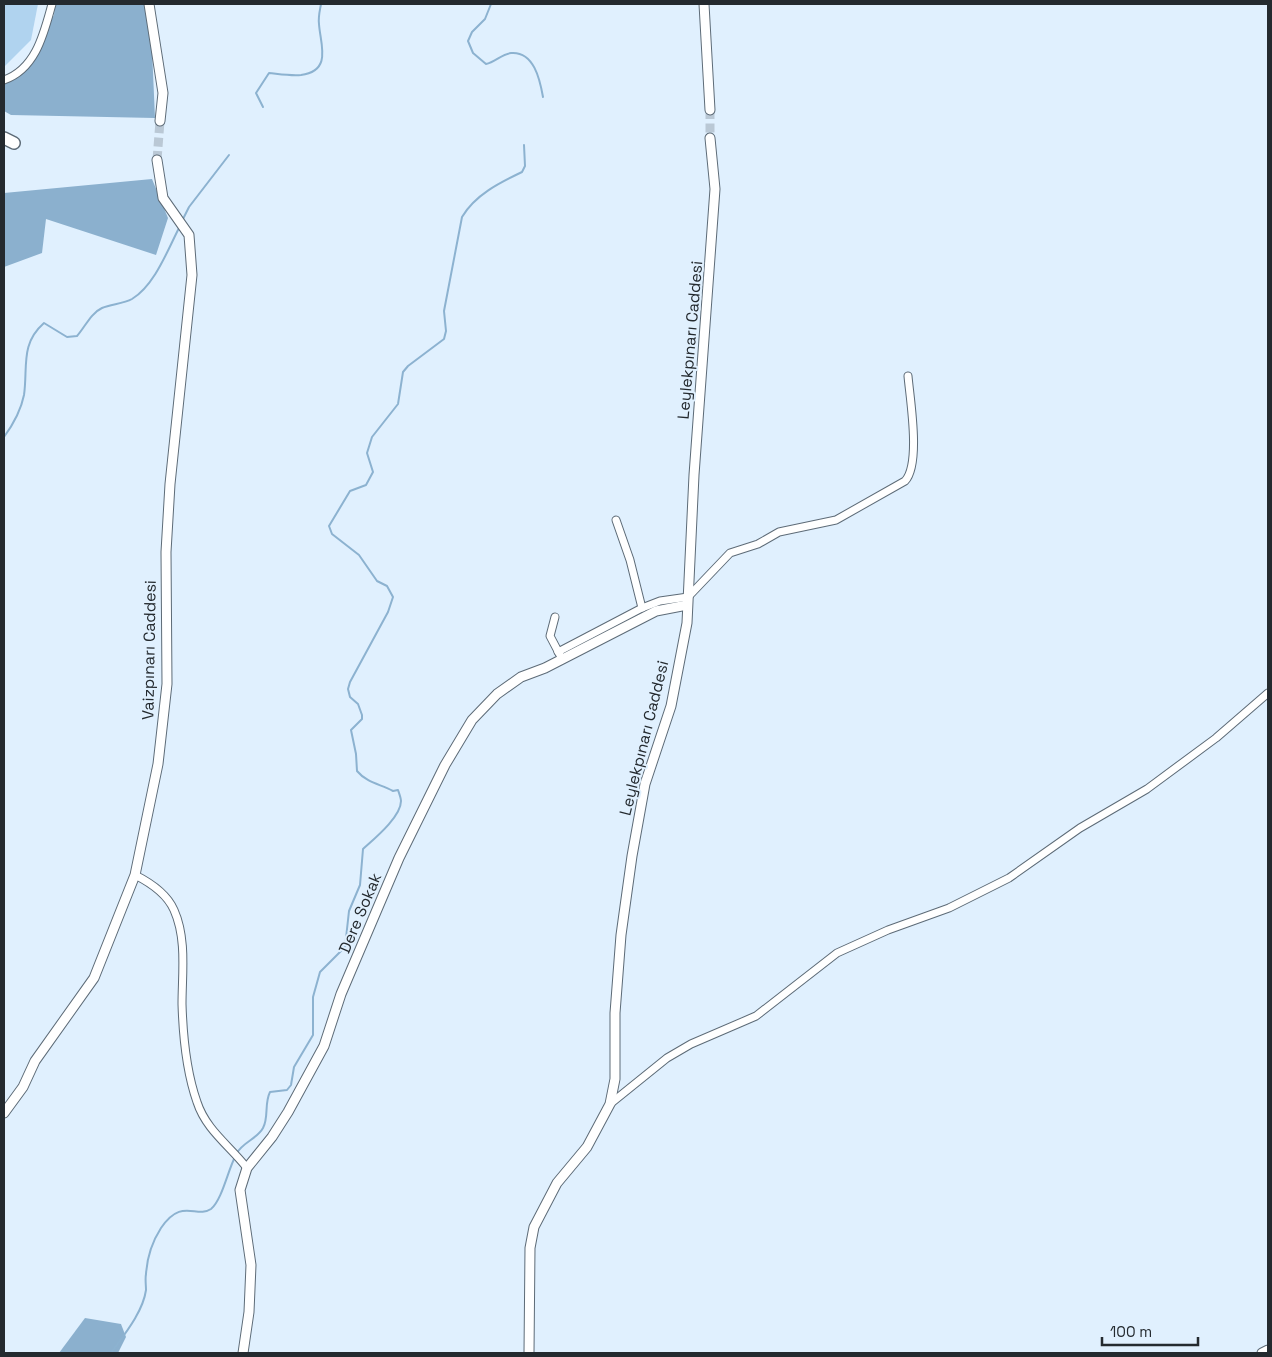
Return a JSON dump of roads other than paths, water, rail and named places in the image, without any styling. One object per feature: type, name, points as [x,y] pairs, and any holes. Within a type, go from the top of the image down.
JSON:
[{"type":"street","points":[[4,80],[21,71],[32,59],[44,32],[52,4]]},
{"type":"street","points":[[149,4],[164,92],[160,122]]},
{"type":"street","points":[[704,4],[710,110]]},
{"type":"street","name":"Leylekpınarı Caddesi","points":[[529,1353],[530,1248],[534,1228],[557,1183],[586,1147],[610,1104],[614,1079],[621,935],[632,856],[649,769],[667,718],[687,623],[694,475],[716,189],[710,138]]},
{"type":"street","name":"Vaizpınarı Caddesi","points":[[4,1113],[23,1087],[35,1061],[94,978],[135,876],[158,764],[166,707],[167,543],[174,433],[192,275],[189,234],[163,198],[157,160]]},
{"type":"street","points":[[555,617],[550,636],[560,656],[642,608],[660,602],[687,601],[730,553],[758,544],[779,532],[836,520],[905,481],[911,471],[913,451],[908,376]]},
{"type":"street","points":[[616,520],[630,560],[642,608]]},
{"type":"street","name":"Dere Sokak","points":[[243,1353],[249,1312],[251,1265],[240,1190],[247,1168],[272,1138],[324,1046],[341,994],[399,858],[462,736],[477,714],[496,694],[521,677],[560,656],[656,611],[687,601]]},
{"type":"street","points":[[610,1104],[654,1067],[681,1050],[748,1022],[762,1013],[838,953],[888,930],[949,908],[1009,878],[1080,828],[1147,789],[1216,738],[1268,693]]},
{"type":"street","points":[[135,876],[163,894],[175,911],[183,956],[184,1032],[194,1094],[200,1110],[214,1132],[247,1168]]},
{"type":"street","points":[[1262,1353],[1268,1350]]},
{"type":"waterway","points":[[263,107],[256,93],[269,73],[301,75],[311,72],[321,62],[322,47],[319,19],[321,4]]},
{"type":"waterway","points":[[491,4],[485,19],[472,32],[468,41],[473,53],[486,64],[511,53],[525,57],[538,75],[543,97]]},
{"type":"waterway","points":[[237,1153],[263,1128],[270,1092],[287,1090],[291,1085],[294,1067],[313,1035],[313,997],[320,972],[345,947],[349,911],[360,885],[363,849],[392,821],[397,814],[401,801],[398,790],[393,791],[374,783],[357,771],[351,730],[362,719],[362,715],[358,704],[350,697],[348,689],[388,612],[393,597],[387,586],[377,581],[359,555],[332,534],[329,526],[350,491],[366,485],[373,472],[367,453],[372,437],[398,404],[403,372],[408,366],[444,339],[446,331],[444,311],[462,217],[467,209],[481,196],[496,185],[522,172],[525,166],[524,145]]},
{"type":"waterway","points":[[183,219],[189,207],[229,155]]},
{"type":"waterway","points":[[4,437],[16,418],[23,401],[26,356],[31,339],[36,331],[44,323],[67,337],[77,336],[98,310],[132,299],[148,285],[154,276],[180,226]]},
{"type":"waterway","points":[[111,1353],[141,1307],[146,1290],[149,1256],[161,1228],[176,1213],[182,1211],[200,1212],[211,1209],[222,1192],[235,1157]]},
{"type":"tunnel","points":[[710,110],[710,138]]},
{"type":"tunnel","points":[[157,160],[160,121]]}]
